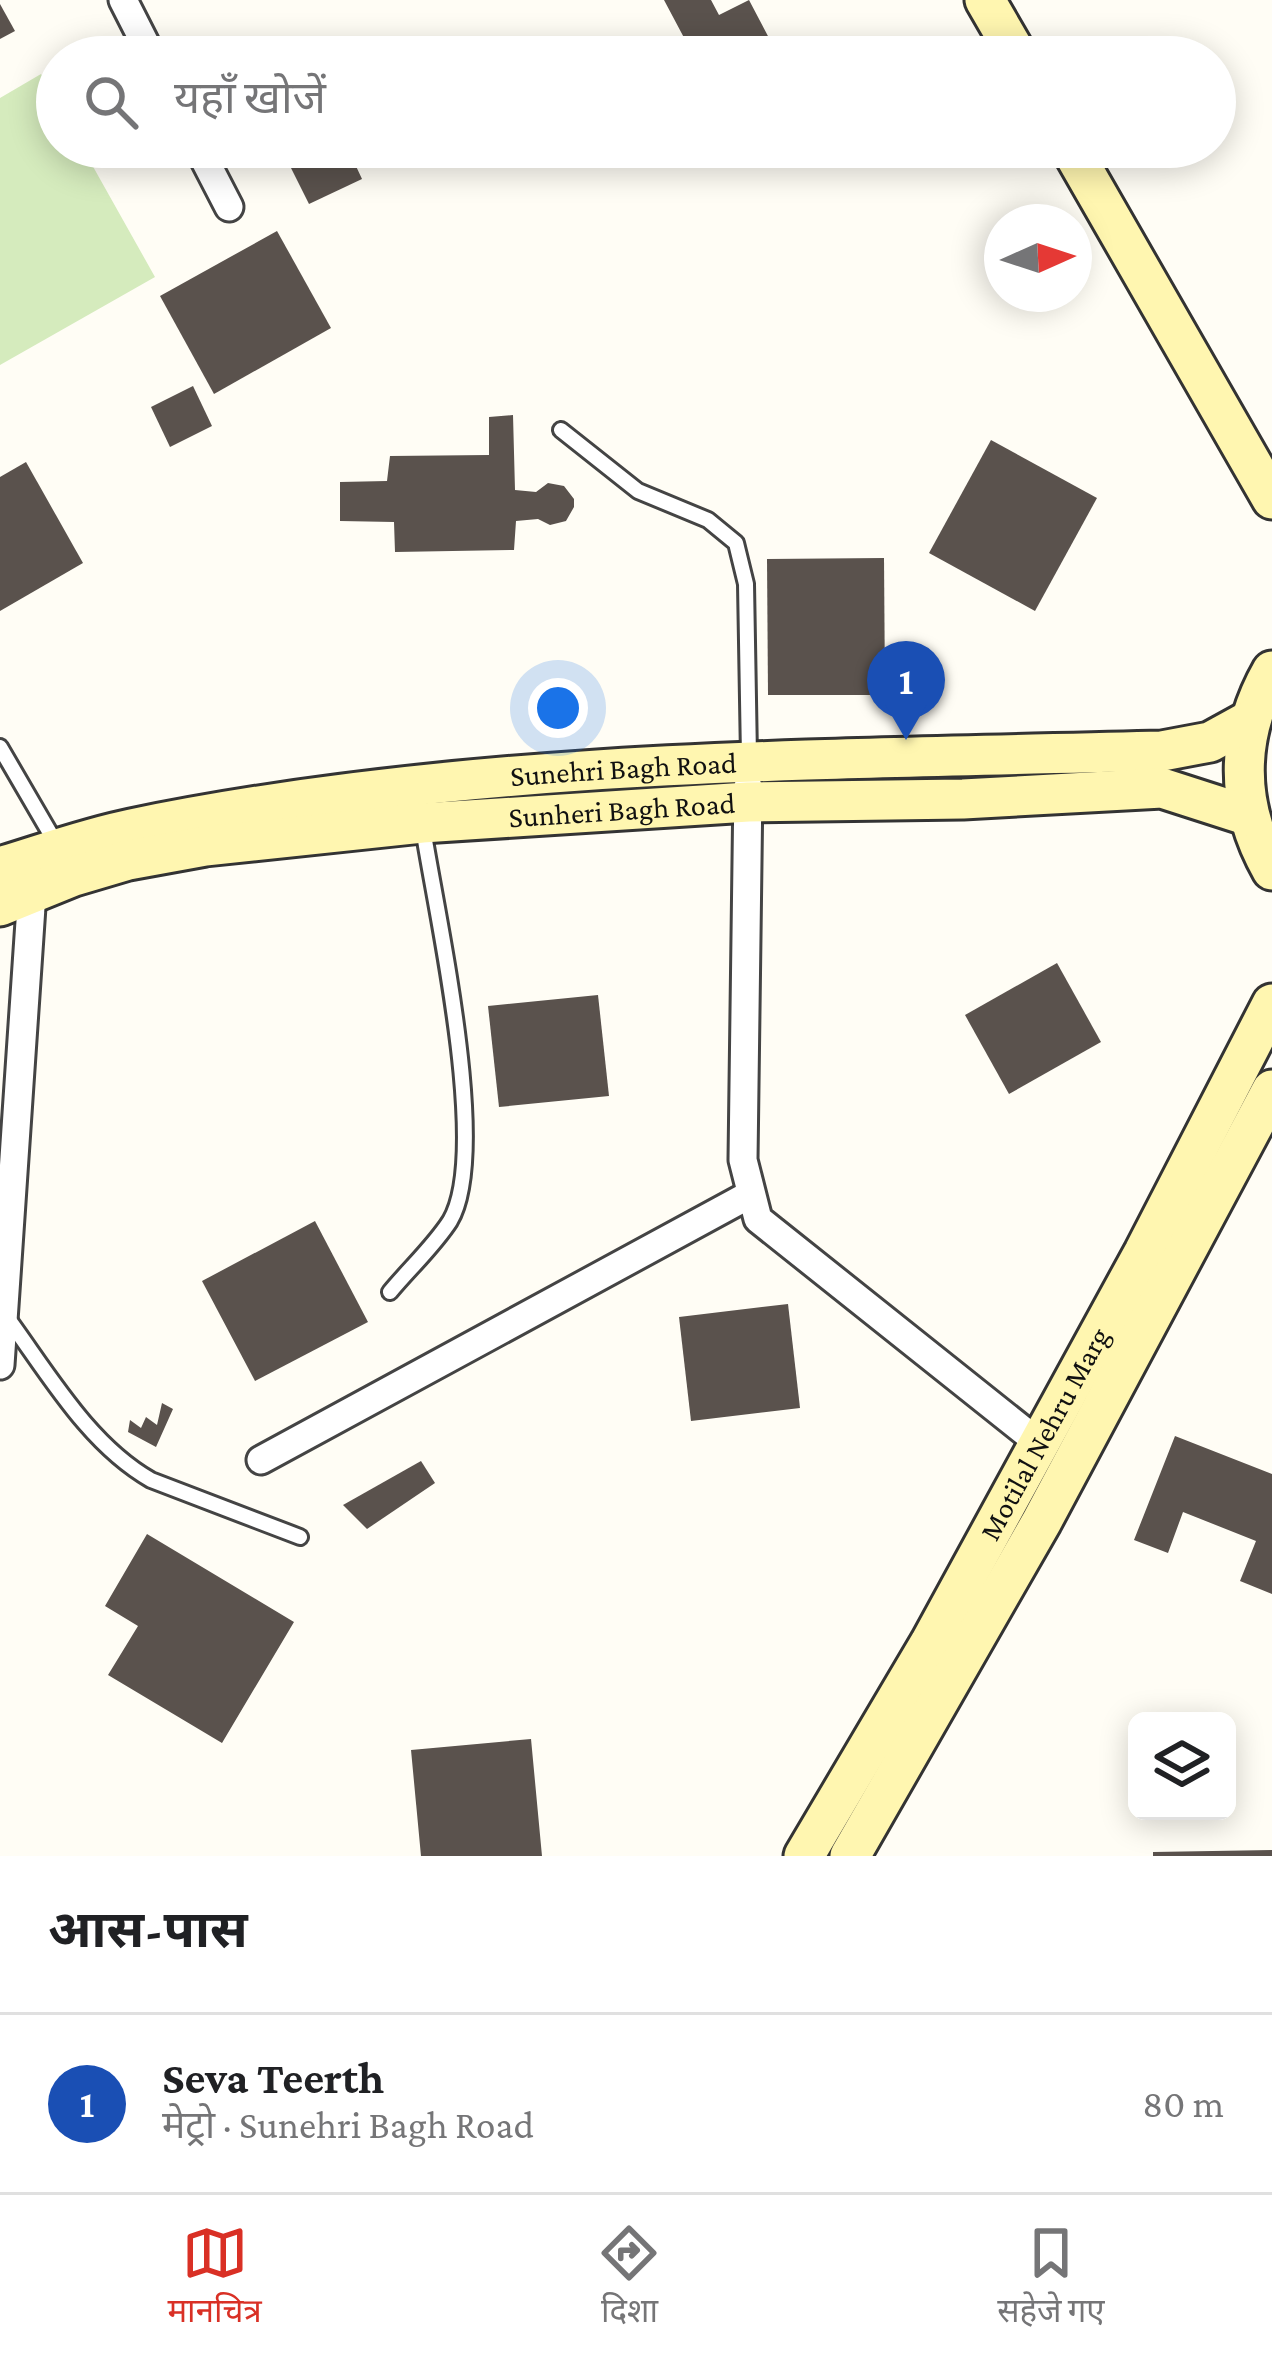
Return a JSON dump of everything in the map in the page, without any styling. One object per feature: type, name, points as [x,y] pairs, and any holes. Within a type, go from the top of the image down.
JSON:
[{"type":"main road","points":[[985,0],[1006,36]]},
{"type":"main road","points":[[1082,168],[1272,499]]},
{"type":"main road","points":[[1272,671],[1250,720],[1243,768],[1249,816],[1272,870]]},
{"type":"main road","name":"Sunehri Bagh Road","points":[[0,866],[129,830],[341,795],[502,778],[749,762],[1162,751],[1210,742],[1250,720]]},
{"type":"main road","name":"Sunheri Bagh Road","points":[[16,899],[128,860],[205,846],[422,823],[748,802],[964,799],[1162,788],[1249,816]]},
{"type":"main road","name":"Motilal Nehru Marg","points":[[805,1856],[930,1642],[1272,1004]]},
{"type":"main road","name":"Motilal Nehru Marg","points":[[850,1856],[1042,1521],[1272,1090]]},
{"type":"street","points":[[123,0],[141,36]]},
{"type":"street","points":[[209,168],[229,207]]},
{"type":"street","points":[[749,762],[743,1160],[758,1219],[1039,1443]]},
{"type":"street","points":[[0,1365],[6,1316],[16,899]]},
{"type":"street","points":[[261,1460],[749,1195]]},
{"type":"lane","points":[[561,430],[638,491],[708,520],[736,543],[746,584],[749,762]]},
{"type":"lane","points":[[0,747],[59,850]]},
{"type":"lane","points":[[390,1292],[450,1220],[466,1164],[464,1092],[422,823]]},
{"type":"lane","points":[[6,1316],[91,1430],[131,1468],[300,1537]]},
{"type":"green space","points":[[36,77],[36,168],[94,168],[155,277],[0,365],[0,98]]},
{"type":"building","points":[[664,0],[711,0],[719,15],[749,0],[768,36],[683,36]]},
{"type":"building","points":[[0,4],[15,31],[0,39]]},
{"type":"building","points":[[291,168],[357,168],[362,179],[309,204]]},
{"type":"building","points":[[277,231],[331,328],[214,394],[160,296]]},
{"type":"building","points":[[193,386],[212,426],[170,447],[151,407]]},
{"type":"building","points":[[513,415],[515,490],[536,492],[548,483],[564,486],[574,499],[566,521],[550,525],[538,519],[516,521],[514,550],[395,552],[394,522],[340,521],[340,482],[387,481],[390,456],[489,455],[489,417]]},
{"type":"building","points":[[991,440],[1097,498],[1035,611],[929,553]]},
{"type":"building","points":[[26,462],[83,563],[0,611],[0,477]]},
{"type":"building","points":[[884,558],[885,695],[768,695],[767,559]]},
{"type":"building","points":[[1057,963],[1101,1042],[1009,1094],[965,1015]]},
{"type":"building","points":[[598,995],[609,1096],[499,1107],[488,1006]]},
{"type":"building","points":[[315,1221],[368,1322],[255,1381],[202,1281]]},
{"type":"building","points":[[788,1304],[800,1408],[691,1421],[679,1317]]},
{"type":"building","points":[[162,1403],[173,1409],[156,1447],[128,1432],[130,1420],[141,1428],[146,1417],[157,1425]]},
{"type":"building","points":[[1175,1436],[1272,1474],[1272,1594],[1240,1581],[1256,1541],[1183,1512],[1168,1553],[1134,1540]]},
{"type":"building","points":[[421,1461],[435,1483],[367,1529],[343,1505]]},
{"type":"building","points":[[147,1534],[294,1622],[222,1743],[108,1675],[138,1626],[105,1606]]},
{"type":"building","points":[[531,1739],[542,1856],[421,1856],[411,1750]]},
{"type":"building","points":[[1272,1850],[1272,1856],[1153,1856],[1153,1852]]},
{"type":"place","name":"Seva Teerth","points":[[906,740]]}]
